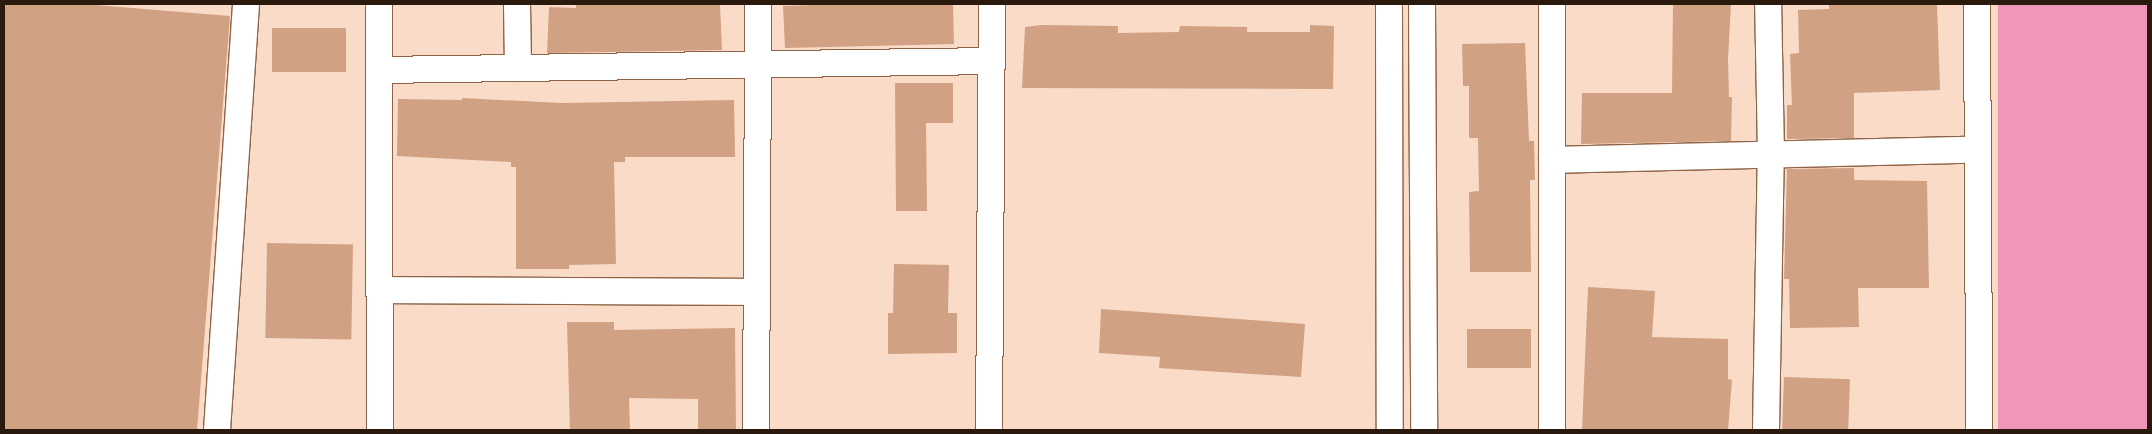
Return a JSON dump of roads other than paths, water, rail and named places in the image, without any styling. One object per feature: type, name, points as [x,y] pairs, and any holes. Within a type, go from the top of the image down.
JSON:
[{"type":"street","points":[[217,430],[246,4]]},
{"type":"street","points":[[379,4],[380,430]]},
{"type":"street","points":[[517,4],[518,68]]},
{"type":"street","points":[[756,430],[758,4]]},
{"type":"street","points":[[989,430],[992,4]]},
{"type":"street","points":[[1389,4],[1390,430]]},
{"type":"street","points":[[1422,4],[1424,430]]},
{"type":"street","points":[[1552,4],[1552,430]]},
{"type":"street","points":[[1766,430],[1771,154],[1768,4]]},
{"type":"street","points":[[1977,4],[1976,150],[1979,430]]},
{"type":"street","points":[[379,70],[992,61]]},
{"type":"street","points":[[1552,160],[1976,150]]},
{"type":"street","points":[[380,290],[756,292]]},
{"type":"street","points":[[1390,361],[1424,362]]}]
